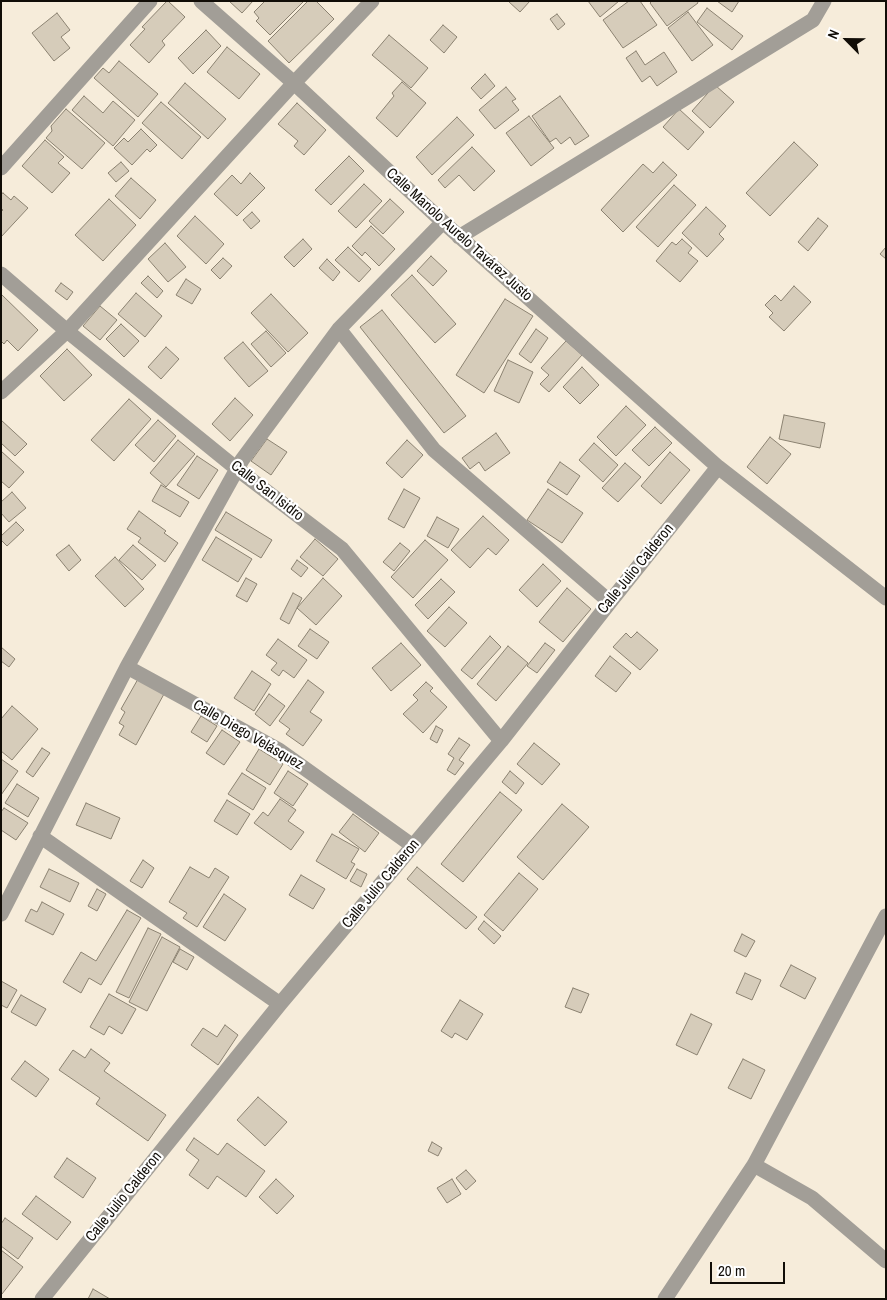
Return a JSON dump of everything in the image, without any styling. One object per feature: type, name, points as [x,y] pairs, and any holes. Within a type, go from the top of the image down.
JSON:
[{"type":"street","points":[[1,168],[150,1]]},
{"type":"street","name":"Calle Manolo Aurelo Tavárez Justo","points":[[201,1],[294,83],[442,222],[718,467],[886,598]]},
{"type":"street","points":[[1,392],[67,331],[294,83],[372,1]]},
{"type":"street","points":[[459,237],[813,20],[824,1]]},
{"type":"street","points":[[1,914],[127,667],[242,460],[339,328],[442,222]]},
{"type":"street","name":"Calle San Isidro","points":[[1,274],[67,331],[237,469],[342,549],[501,741]]},
{"type":"street","points":[[339,328],[434,450],[610,602]]},
{"type":"street","name":"Calle Julio Calderon","points":[[42,1299],[280,1004],[501,741],[718,467]]},
{"type":"street","name":"Calle Diego Velásquez","points":[[127,667],[279,750],[414,846]]},
{"type":"street","points":[[40,836],[280,1004]]},
{"type":"street","points":[[665,1299],[754,1165],[886,916]]},
{"type":"street","points":[[754,1165],[812,1198],[886,1261]]},
{"type":"building","points":[[167,1],[185,17],[162,41],[165,45],[149,63],[130,45],[145,29],[142,27]]},
{"type":"building","points":[[229,1],[253,1],[242,13]]},
{"type":"building","points":[[265,1],[304,1],[270,35],[256,21],[259,18],[254,12]]},
{"type":"building","points":[[308,1],[316,1],[334,19],[289,63],[268,41]]},
{"type":"building","points":[[508,1],[530,1],[520,12]]},
{"type":"building","points":[[588,1],[619,1],[600,17]]},
{"type":"building","points":[[629,1],[640,1],[657,25],[623,48],[603,20]]},
{"type":"building","points":[[652,1],[697,1],[698,3],[667,26],[650,3]]},
{"type":"building","points":[[717,1],[739,1],[732,12]]},
{"type":"building","points":[[707,8],[743,36],[732,50],[697,22]]},
{"type":"building","points":[[688,12],[713,45],[692,61],[668,28]]},
{"type":"building","points":[[57,13],[70,30],[61,37],[70,48],[54,61],[32,33]]},
{"type":"building","points":[[557,14],[565,24],[558,30],[550,19]]},
{"type":"building","points":[[443,25],[457,37],[444,53],[430,40]]},
{"type":"building","points":[[206,30],[221,46],[193,74],[178,58]]},
{"type":"building","points":[[389,35],[428,68],[411,88],[372,55]]},
{"type":"building","points":[[227,47],[260,74],[239,99],[207,72]]},
{"type":"building","points":[[636,51],[645,65],[664,52],[677,72],[657,86],[650,76],[642,82],[626,58]]},
{"type":"building","points":[[119,61],[158,94],[138,117],[94,78],[103,68],[109,73]]},
{"type":"building","points":[[485,74],[495,86],[481,99],[471,88]]},
{"type":"building","points":[[402,82],[426,103],[397,137],[376,118],[394,96],[392,93]]},
{"type":"building","points":[[185,83],[226,119],[208,139],[168,103]]},
{"type":"building","points":[[715,85],[734,102],[710,128],[692,111]]},
{"type":"building","points":[[506,87],[516,99],[512,101],[519,110],[495,129],[479,110]]},
{"type":"building","points":[[84,96],[103,113],[113,101],[135,120],[113,146],[72,110]]},
{"type":"building","points":[[560,96],[589,136],[575,145],[570,137],[561,144],[556,138],[550,142],[532,116]]},
{"type":"building","points":[[161,102],[201,137],[182,159],[142,123]]},
{"type":"building","points":[[297,103],[326,130],[304,155],[294,146],[298,141],[278,124]]},
{"type":"building","points":[[66,109],[105,143],[82,169],[46,138],[52,131],[51,126]]},
{"type":"building","points":[[679,109],[704,132],[688,150],[663,127]]},
{"type":"building","points":[[529,116],[554,148],[531,166],[506,133]]},
{"type":"building","points":[[457,117],[474,135],[432,175],[416,157]]},
{"type":"building","points":[[141,129],[157,145],[150,152],[147,149],[132,165],[114,148],[124,138],[128,142]]},
{"type":"building","points":[[45,140],[64,157],[58,163],[70,173],[52,193],[22,166]]},
{"type":"building","points":[[794,142],[818,165],[770,216],[746,193]]},
{"type":"building","points":[[472,147],[495,171],[474,191],[459,175],[445,188],[438,180]]},
{"type":"building","points":[[349,156],[364,171],[331,205],[315,190]]},
{"type":"building","points":[[121,162],[129,171],[116,182],[108,173]]},
{"type":"building","points":[[663,162],[677,175],[623,232],[601,210],[643,164],[653,173]]},
{"type":"building","points":[[250,173],[265,188],[237,216],[214,194],[232,175],[241,184]]},
{"type":"building","points":[[131,178],[156,200],[140,219],[115,196]]},
{"type":"building","points":[[364,184],[382,201],[356,228],[338,211]]},
{"type":"building","points":[[674,185],[696,205],[658,247],[636,227]]},
{"type":"building","points":[[3,193],[11,200],[14,196],[28,208],[1,237],[1,212],[3,210],[1,208],[1,194]]},
{"type":"building","points":[[109,199],[136,225],[103,261],[75,235]]},
{"type":"building","points":[[390,199],[404,212],[383,234],[369,221]]},
{"type":"building","points":[[706,207],[726,226],[719,234],[724,239],[707,257],[682,233]]},
{"type":"building","points":[[252,212],[260,221],[251,229],[243,220]]},
{"type":"building","points":[[195,216],[224,244],[206,264],[177,236]]},
{"type":"building","points":[[818,218],[828,226],[808,251],[798,242]]},
{"type":"building","points":[[371,226],[395,249],[379,266],[365,252],[362,256],[352,246]]},
{"type":"building","points":[[303,239],[312,249],[294,267],[284,257]]},
{"type":"building","points":[[682,239],[692,248],[688,253],[698,261],[680,282],[656,261],[672,242],[676,245]]},
{"type":"building","points":[[165,243],[186,267],[168,282],[148,259]]},
{"type":"building","points":[[348,247],[371,269],[359,282],[335,260]]},
{"type":"building","points":[[886,247],[886,259],[880,254]]},
{"type":"building","points":[[431,256],[447,271],[433,286],[417,271]]},
{"type":"building","points":[[223,258],[232,266],[220,279],[211,270]]},
{"type":"building","points":[[327,259],[340,272],[333,281],[319,268]]},
{"type":"building","points":[[412,275],[456,324],[435,343],[391,295]]},
{"type":"building","points":[[148,276],[163,291],[157,298],[141,283]]},
{"type":"building","points":[[186,279],[201,289],[192,304],[176,295]]},
{"type":"building","points":[[61,283],[73,292],[67,300],[55,291]]},
{"type":"building","points":[[794,286],[811,302],[784,331],[769,317],[773,313],[765,305],[775,295],[781,301]]},
{"type":"building","points":[[136,293],[162,316],[145,337],[118,314]]},
{"type":"building","points":[[1,294],[38,330],[18,351],[7,340],[4,344],[1,341]]},
{"type":"building","points":[[271,294],[308,333],[288,352],[251,313]]},
{"type":"building","points":[[505,299],[533,316],[484,393],[456,375]]},
{"type":"building","points":[[100,306],[117,320],[100,340],[83,326]]},
{"type":"building","points":[[382,310],[466,416],[444,433],[360,327]]},
{"type":"building","points":[[121,324],[139,341],[124,357],[106,339]]},
{"type":"building","points":[[536,329],[548,338],[531,363],[519,354]]},
{"type":"building","points":[[266,331],[286,353],[271,367],[251,344]]},
{"type":"building","points":[[566,341],[582,355],[549,392],[540,384],[549,375],[541,368]]},
{"type":"building","points":[[243,342],[268,371],[249,387],[224,358]]},
{"type":"building","points":[[166,347],[179,359],[161,379],[148,367]]},
{"type":"building","points":[[67,349],[92,375],[64,401],[40,376]]},
{"type":"building","points":[[508,360],[533,372],[519,403],[494,391]]},
{"type":"building","points":[[582,367],[599,385],[580,404],[563,387]]},
{"type":"building","points":[[235,398],[253,415],[230,441],[212,424]]},
{"type":"building","points":[[129,399],[151,419],[114,461],[91,440]]},
{"type":"building","points":[[626,406],[646,425],[616,456],[597,437]]},
{"type":"building","points":[[784,415],[825,423],[820,448],[779,439]]},
{"type":"building","points":[[1,420],[27,444],[15,456],[1,443]]},
{"type":"building","points":[[158,420],[176,436],[154,462],[135,445]]},
{"type":"building","points":[[655,427],[672,443],[649,466],[632,450]]},
{"type":"building","points":[[496,433],[510,453],[485,471],[479,462],[470,469],[462,458]]},
{"type":"building","points":[[770,437],[791,454],[767,484],[747,467]]},
{"type":"building","points":[[267,439],[287,452],[271,475],[251,461]]},
{"type":"building","points":[[178,440],[195,454],[166,487],[150,473]]},
{"type":"building","points":[[407,440],[423,455],[402,478],[386,463]]},
{"type":"building","points":[[594,443],[618,465],[603,482],[579,460]]},
{"type":"building","points":[[1,451],[24,472],[9,488],[1,481]]},
{"type":"building","points":[[670,452],[690,470],[661,504],[641,486]]},
{"type":"building","points":[[197,456],[218,470],[199,499],[177,485]]},
{"type":"building","points":[[560,462],[580,476],[567,495],[547,482]]},
{"type":"building","points":[[625,463],[641,477],[618,502],[602,488]]},
{"type":"building","points":[[161,485],[189,502],[180,517],[152,501]]},
{"type":"building","points":[[404,489],[420,498],[404,528],[388,519]]},
{"type":"building","points":[[548,489],[583,513],[562,543],[527,520]]},
{"type":"building","points":[[12,492],[26,508],[9,522],[1,513],[1,502]]},
{"type":"building","points":[[139,511],[166,531],[164,533],[178,543],[165,562],[138,542],[141,538],[127,529]]},
{"type":"building","points":[[226,512],[272,540],[261,558],[215,530]]},
{"type":"building","points":[[483,516],[509,540],[496,555],[488,548],[470,568],[451,550]]},
{"type":"building","points":[[437,517],[459,529],[448,548],[427,536]]},
{"type":"building","points":[[16,522],[24,530],[7,546],[1,540],[1,536]]},
{"type":"building","points":[[216,537],[252,559],[238,582],[202,560]]},
{"type":"building","points":[[315,539],[338,559],[323,576],[300,557]]},
{"type":"building","points":[[425,540],[448,560],[413,598],[391,577]]},
{"type":"building","points":[[400,543],[410,551],[394,571],[383,562]]},
{"type":"building","points":[[69,545],[81,560],[69,571],[56,555]]},
{"type":"building","points":[[133,545],[156,565],[142,580],[119,560]]},
{"type":"building","points":[[115,557],[144,589],[125,607],[95,576]]},
{"type":"building","points":[[297,560],[308,568],[301,577],[291,569]]},
{"type":"building","points":[[543,564],[561,581],[537,607],[519,590]]},
{"type":"building","points":[[246,578],[257,584],[247,602],[236,596]]},
{"type":"building","points":[[323,578],[342,596],[316,625],[297,608]]},
{"type":"building","points":[[441,579],[455,592],[428,619],[415,605]]},
{"type":"building","points":[[567,588],[591,609],[563,642],[539,622]]},
{"type":"building","points":[[293,593],[302,598],[289,624],[280,619]]},
{"type":"building","points":[[449,607],[467,623],[445,647],[427,631]]},
{"type":"building","points":[[310,629],[329,642],[317,659],[298,646]]},
{"type":"building","points":[[637,632],[658,650],[640,670],[613,647],[626,633],[631,638]]},
{"type":"building","points":[[490,636],[501,647],[472,679],[461,670]]},
{"type":"building","points":[[278,639],[307,660],[294,678],[283,670],[279,676],[271,670],[277,663],[266,655]]},
{"type":"building","points":[[401,643],[421,665],[391,691],[372,668]]},
{"type":"building","points":[[545,643],[555,650],[537,673],[527,666]]},
{"type":"building","points":[[508,646],[528,663],[496,701],[477,684]]},
{"type":"building","points":[[1,647],[15,659],[9,667],[1,661]]},
{"type":"building","points":[[610,656],[631,673],[616,692],[595,676]]},
{"type":"building","points":[[252,671],[271,684],[254,711],[234,698]]},
{"type":"building","points":[[138,679],[164,694],[136,745],[119,735],[124,726],[119,723],[125,712],[121,709]]},
{"type":"building","points":[[308,680],[324,692],[310,712],[322,720],[303,746],[286,734],[290,729],[279,721]]},
{"type":"building","points":[[426,682],[433,688],[430,691],[447,707],[423,733],[403,714],[418,700],[413,695]]},
{"type":"building","points":[[269,694],[285,706],[270,726],[255,714]]},
{"type":"building","points":[[12,706],[38,729],[12,760],[1,751],[1,719]]},
{"type":"building","points":[[201,716],[217,726],[207,742],[191,732]]},
{"type":"building","points":[[436,726],[443,730],[437,743],[430,739]]},
{"type":"building","points":[[222,730],[240,742],[224,765],[206,753]]},
{"type":"building","points":[[459,738],[470,745],[459,760],[464,763],[455,775],[447,770],[454,758],[448,754]]},
{"type":"building","points":[[534,743],[560,764],[542,785],[517,764]]},
{"type":"building","points":[[42,748],[50,753],[33,777],[26,772]]},
{"type":"building","points":[[259,749],[283,764],[270,785],[246,770]]},
{"type":"building","points":[[1,759],[18,771],[1,795]]},
{"type":"building","points":[[288,771],[308,784],[293,806],[274,793]]},
{"type":"building","points":[[510,771],[524,783],[516,794],[502,782]]},
{"type":"building","points":[[242,773],[266,788],[253,810],[228,794]]},
{"type":"building","points":[[17,784],[39,798],[28,817],[5,803]]},
{"type":"building","points":[[500,792],[522,810],[463,882],[441,864]]},
{"type":"building","points":[[280,799],[296,810],[288,821],[304,832],[291,850],[254,823],[263,812],[268,816]]},
{"type":"building","points":[[227,800],[250,814],[237,835],[214,821]]},
{"type":"building","points":[[86,803],[120,818],[111,839],[76,825]]},
{"type":"building","points":[[562,804],[589,827],[543,880],[517,857]]},
{"type":"building","points":[[4,808],[28,823],[16,840],[1,830],[1,812]]},
{"type":"building","points":[[353,814],[379,833],[365,852],[339,832]]},
{"type":"building","points":[[332,834],[359,849],[351,862],[355,864],[346,879],[316,861]]},
{"type":"building","points":[[143,860],[154,868],[142,888],[130,881]]},
{"type":"building","points":[[190,867],[209,878],[215,868],[229,877],[197,927],[183,918],[187,913],[169,902]]},
{"type":"building","points":[[417,867],[477,917],[466,929],[407,879]]},
{"type":"building","points":[[49,869],[79,883],[70,902],[40,887]]},
{"type":"building","points":[[357,869],[367,874],[361,887],[350,881]]},
{"type":"building","points":[[519,873],[538,889],[503,931],[484,915]]},
{"type":"building","points":[[301,875],[325,889],[313,909],[289,895]]},
{"type":"building","points":[[97,889],[106,894],[97,911],[88,906]]},
{"type":"building","points":[[224,894],[246,909],[225,941],[203,927]]},
{"type":"building","points":[[42,902],[64,914],[53,935],[25,921],[31,909],[37,912]]},
{"type":"building","points":[[127,910],[141,918],[101,985],[89,978],[81,993],[63,982],[81,952],[96,961]]},
{"type":"building","points":[[484,921],[501,936],[494,944],[478,929]]},
{"type":"building","points":[[148,928],[161,934],[129,998],[116,992]]},
{"type":"building","points":[[742,934],[755,941],[746,957],[734,951]]},
{"type":"building","points":[[162,937],[180,947],[147,1011],[129,1002]]},
{"type":"building","points":[[180,949],[194,957],[187,970],[173,962]]},
{"type":"building","points":[[791,965],[816,978],[805,999],[780,986]]},
{"type":"building","points":[[745,973],[761,980],[752,1000],[736,993]]},
{"type":"building","points":[[1,981],[17,990],[7,1008],[1,1005]]},
{"type":"building","points":[[573,988],[589,994],[581,1013],[565,1007]]},
{"type":"building","points":[[109,994],[136,1009],[122,1034],[109,1026],[104,1035],[90,1027]]},
{"type":"building","points":[[21,995],[46,1009],[36,1026],[11,1012]]},
{"type":"building","points":[[460,1000],[483,1014],[467,1040],[455,1033],[452,1038],[441,1031]]},
{"type":"building","points":[[691,1014],[712,1024],[697,1055],[676,1045]]},
{"type":"building","points":[[225,1025],[238,1035],[218,1065],[191,1045],[203,1028],[217,1037]]},
{"type":"building","points":[[91,1049],[110,1063],[104,1071],[166,1115],[148,1141],[96,1104],[100,1098],[59,1070],[73,1050],[85,1058]]},
{"type":"building","points":[[743,1059],[765,1070],[751,1099],[728,1088]]},
{"type":"building","points":[[25,1061],[49,1079],[36,1097],[11,1079]]},
{"type":"building","points":[[258,1097],[287,1122],[265,1146],[237,1120]]},
{"type":"building","points":[[194,1138],[218,1155],[227,1143],[265,1171],[246,1197],[217,1176],[208,1189],[189,1175],[199,1160],[186,1150]]},
{"type":"building","points":[[432,1142],[442,1148],[438,1156],[428,1151]]},
{"type":"building","points":[[67,1158],[96,1178],[83,1198],[54,1177]]},
{"type":"building","points":[[466,1170],[476,1181],[466,1190],[456,1178]]},
{"type":"building","points":[[276,1179],[294,1196],[277,1214],[259,1197]]},
{"type":"building","points":[[452,1179],[461,1194],[447,1203],[437,1188]]},
{"type":"building","points":[[36,1196],[71,1222],[57,1240],[22,1214]]},
{"type":"building","points":[[5,1218],[33,1238],[18,1259],[1,1246],[1,1224]]},
{"type":"building","points":[[1,1250],[23,1267],[2,1294],[1,1293]]},
{"type":"building","points":[[93,1289],[110,1299],[88,1299]]}]
